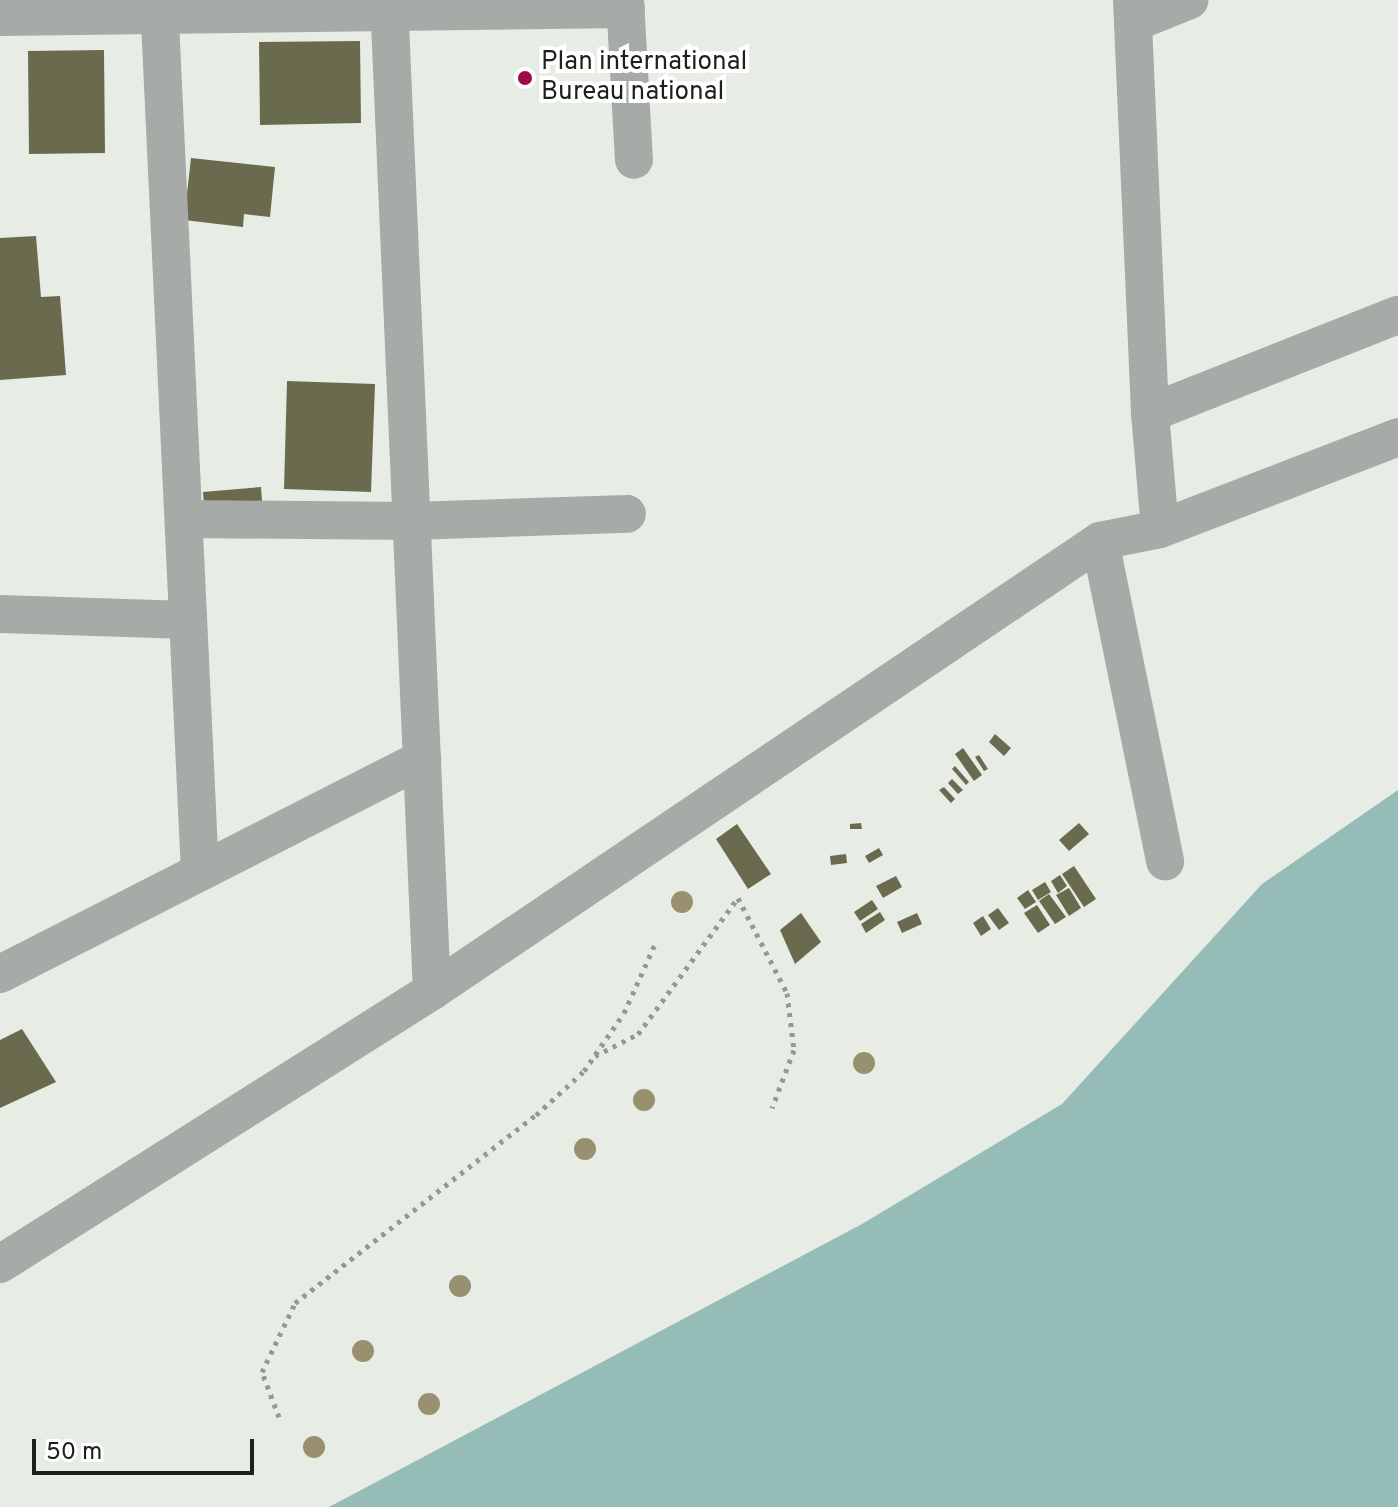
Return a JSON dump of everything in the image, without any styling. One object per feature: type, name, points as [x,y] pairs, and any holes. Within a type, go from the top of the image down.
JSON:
[{"type":"street","points":[[1160,529],[1150,413],[1133,11],[1190,0]]},
{"type":"street","points":[[0,17],[159,7],[625,5],[634,160]]},
{"type":"street","points":[[389,6],[432,991]]},
{"type":"street","points":[[159,7],[200,872]]},
{"type":"street","points":[[1150,413],[1398,315]]},
{"type":"street","points":[[0,1264],[432,991],[1100,541],[1160,529],[1398,437]]},
{"type":"street","points":[[184,519],[412,521],[627,514]]},
{"type":"street","points":[[1100,541],[1165,861]]},
{"type":"street","points":[[0,614],[188,620]]},
{"type":"street","points":[[0,974],[422,759]]},
{"type":"path","points":[[594,1057],[638,1034],[738,898],[787,993],[794,1050],[772,1108]]},
{"type":"path","points":[[279,1417],[262,1372],[295,1303],[536,1115],[594,1057],[624,1013],[655,944]]},
{"type":"water","points":[[1398,790],[1398,1507],[329,1507],[862,1224],[1062,1104],[1262,884]]},
{"type":"building","points":[[360,41],[361,123],[260,125],[259,42]]},
{"type":"building","points":[[104,50],[105,153],[29,154],[28,51]]},
{"type":"building","points":[[191,158],[275,167],[270,217],[244,214],[243,227],[184,220]]},
{"type":"building","points":[[36,236],[41,297],[60,296],[66,375],[0,380],[0,238]]},
{"type":"building","points":[[287,381],[375,384],[371,492],[284,489]]},
{"type":"building","points":[[261,487],[262,501],[204,505],[203,492]]},
{"type":"building","points":[[995,734],[1011,748],[1004,756],[989,742]]},
{"type":"building","points":[[963,748],[982,775],[974,781],[955,754]]},
{"type":"building","points":[[979,755],[988,769],[984,771],[975,757]]},
{"type":"building","points":[[955,766],[969,782],[966,785],[952,769]]},
{"type":"building","points":[[952,779],[963,790],[958,794],[948,783]]},
{"type":"building","points":[[944,787],[955,799],[951,803],[939,790]]},
{"type":"building","points":[[861,823],[862,829],[850,829],[850,824]]},
{"type":"building","points":[[1079,823],[1089,834],[1069,851],[1059,840]]},
{"type":"building","points":[[737,824],[771,874],[748,889],[716,839]]},
{"type":"building","points":[[879,848],[883,855],[869,863],[865,856]]},
{"type":"building","points":[[846,854],[847,863],[831,865],[830,856]]},
{"type":"building","points":[[1074,866],[1096,899],[1084,907],[1062,874]]},
{"type":"building","points":[[1060,875],[1067,886],[1058,893],[1051,881]]},
{"type":"building","points":[[896,876],[902,887],[883,898],[876,886]]},
{"type":"building","points":[[1045,882],[1051,892],[1038,900],[1032,890]]},
{"type":"building","points":[[1069,888],[1081,908],[1069,916],[1056,895]]},
{"type":"building","points":[[1028,890],[1036,902],[1025,909],[1017,898]]},
{"type":"building","points":[[1049,894],[1066,917],[1055,924],[1039,901]]},
{"type":"building","points":[[872,900],[878,909],[860,921],[854,912]]},
{"type":"building","points":[[1037,905],[1050,925],[1038,933],[1024,913]]},
{"type":"building","points":[[998,908],[1009,923],[999,930],[988,915]]},
{"type":"building","points":[[880,912],[885,920],[866,933],[861,924]]},
{"type":"building","points":[[801,913],[821,942],[795,964],[780,930]]},
{"type":"building","points":[[917,913],[922,924],[902,933],[897,922]]},
{"type":"building","points":[[983,916],[991,929],[981,936],[973,923]]},
{"type":"building","points":[[22,1029],[56,1082],[0,1108],[0,1040]]},
{"type":"place","name":"Plan international Bureau national","points":[[525,78]]}]
